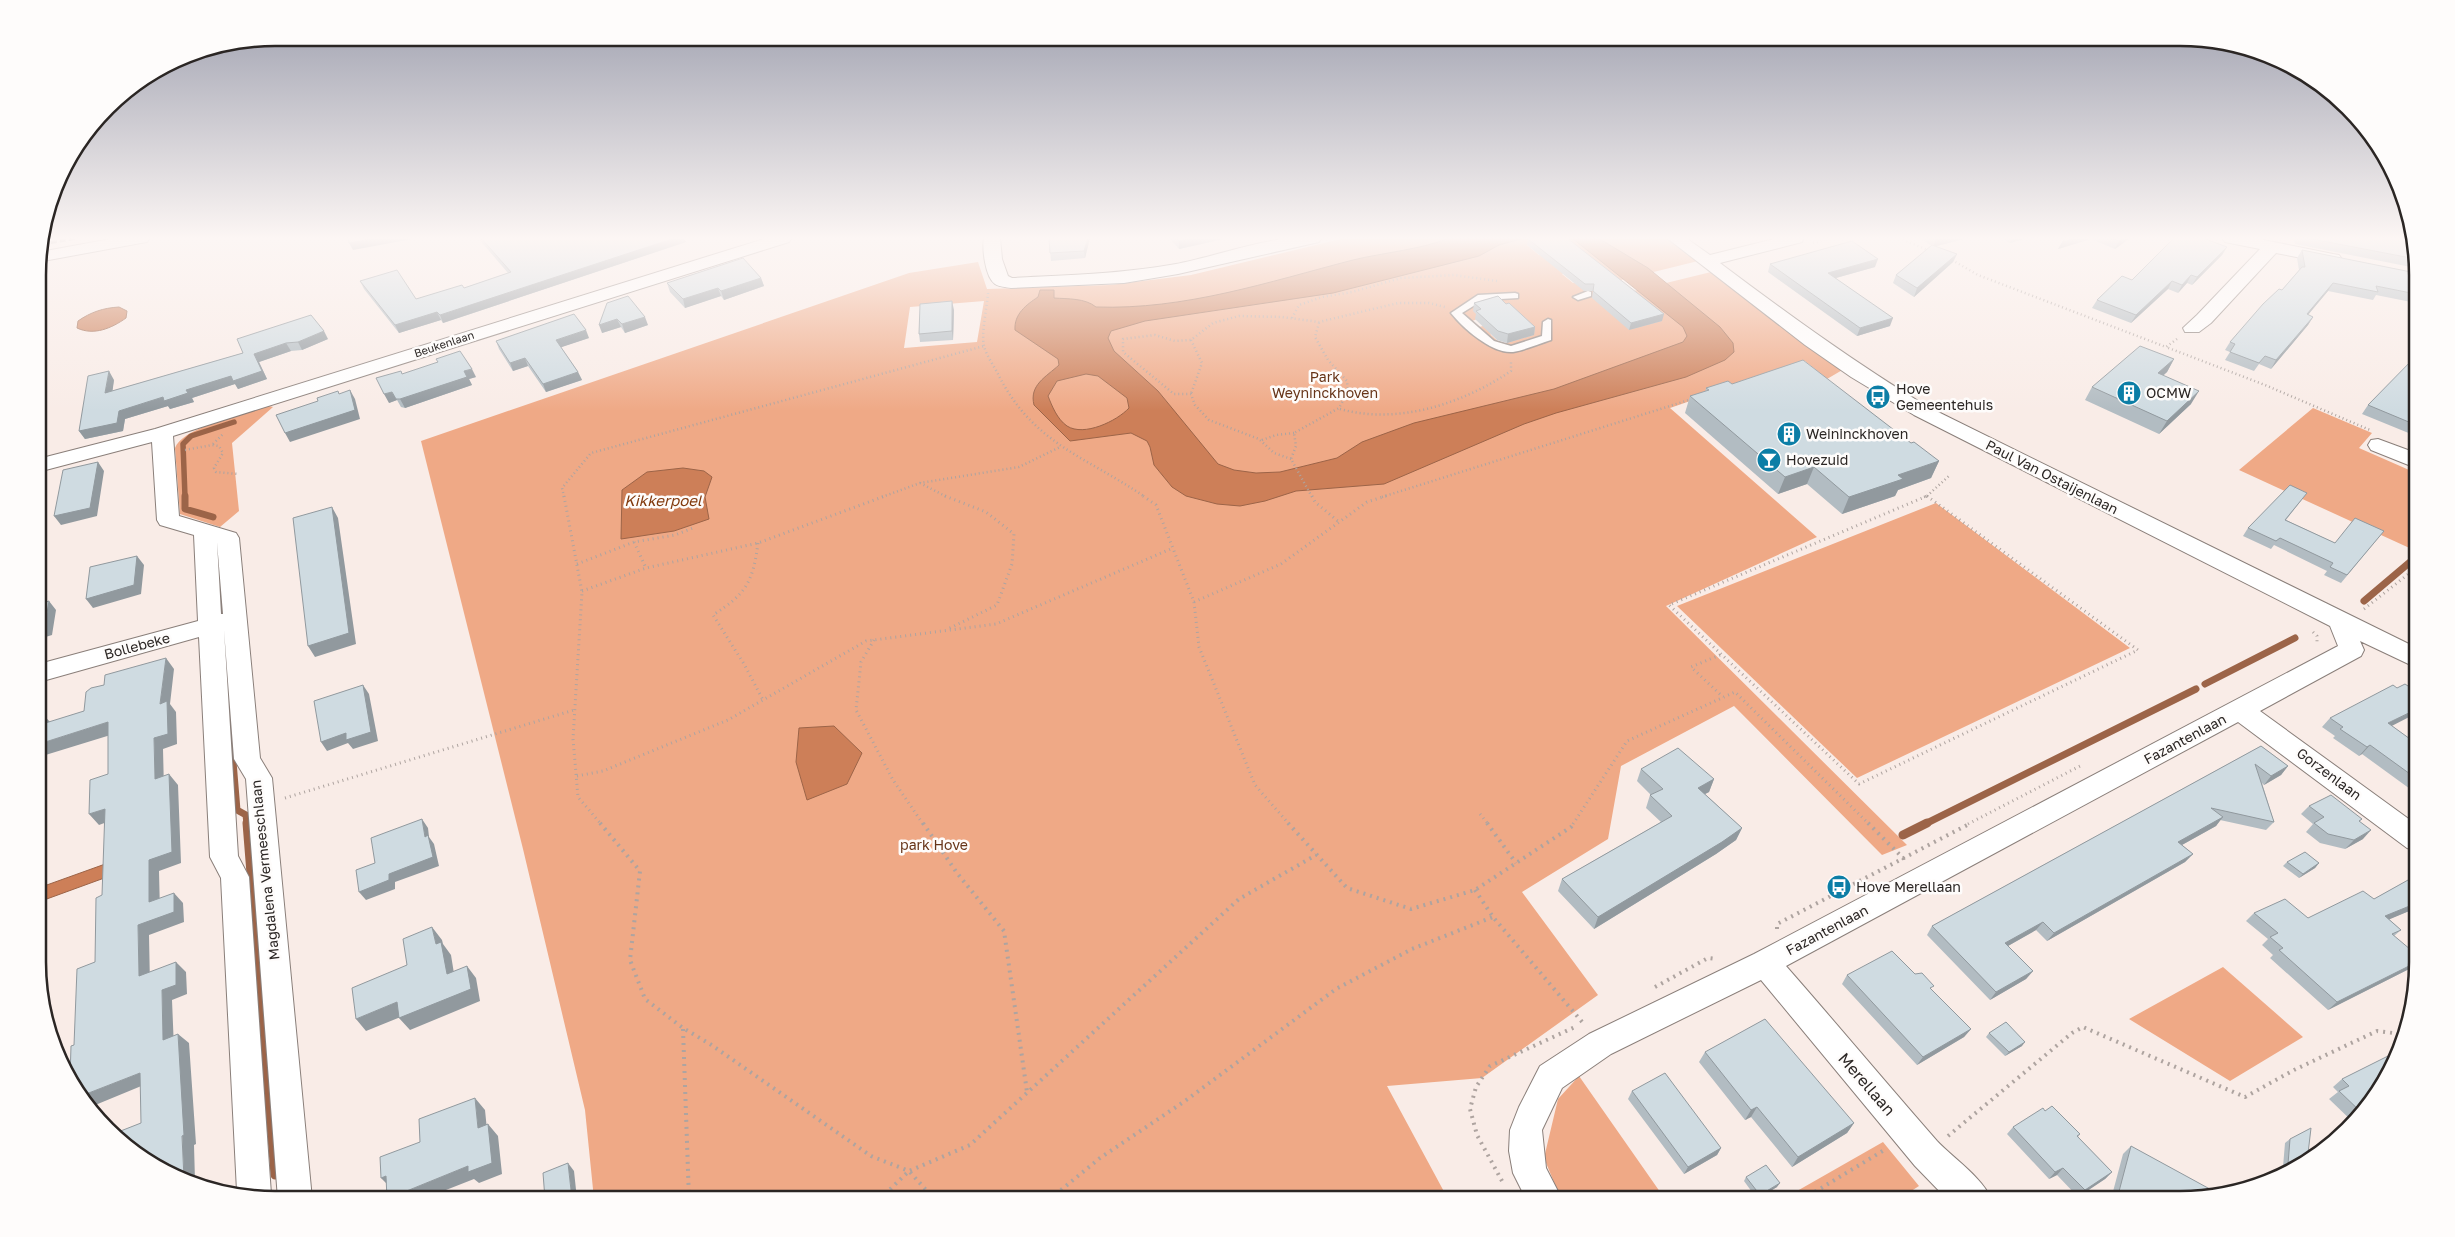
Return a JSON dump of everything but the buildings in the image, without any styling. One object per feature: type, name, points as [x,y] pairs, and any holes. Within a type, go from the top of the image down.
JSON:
[{"type":"street","name":"Beukenlaan","points":[[46,464],[162,434],[600,296]]},
{"type":"street","name":"Paul Van Ostaijenlaan","points":[[1753,296],[1812,342],[1858,373],[1921,411],[2351,616],[2409,654]]},
{"type":"street","points":[[2192,328],[2204,319],[2226,296]]},
{"type":"street","name":"Magdalena Vermeeschlaan","points":[[162,434],[168,520],[205,532],[247,759],[259,778],[294,1191]]},
{"type":"street","points":[[2378,445],[2409,458]]},
{"type":"street","name":"Fazantenlaan","points":[[1540,1191],[1530,1173],[1526,1151],[1526,1130],[1530,1118],[1551,1077],[1600,1044],[1765,963],[2352,650],[2351,616]]},
{"type":"street","name":"Magdalena Vermeeschlaan","points":[[222,622],[224,857],[235,877],[254,1190]]},
{"type":"street","name":"Bollebeke","points":[[46,671],[222,622]]},
{"type":"street","name":"Gorzenlaan","points":[[2239,710],[2272,732],[2409,834]]},
{"type":"street","name":"Merellaan","points":[[1765,963],[1919,1144],[1962,1191]]},
{"type":"lane","points":[[1515,296],[1481,297],[1456,313],[1490,343],[1511,349],[1546,338],[1548,322]]},
{"type":"path","points":[[988,296],[984,346],[1002,384],[1018,407],[1038,430],[1060,447],[1123,482],[1156,505],[1194,602],[1199,647],[1254,785],[1348,888],[1411,909],[1475,890],[1571,827],[1627,741],[1735,692],[1924,879]]},
{"type":"path","points":[[1292,318],[1299,305],[1330,296]]},
{"type":"path","points":[[2032,296],[2265,385],[2375,432],[2378,445]]},
{"type":"path","points":[[1191,394],[1174,394],[1123,352],[1123,339],[1155,335],[1175,341],[1191,340],[1200,329],[1217,321],[1241,316],[1292,318],[1319,323],[1398,301],[1422,301],[1443,306],[1456,313]]},
{"type":"path","points":[[1191,340],[1202,363],[1191,394],[1197,410],[1217,427],[1262,440],[1276,435],[1294,433],[1340,408],[1348,398],[1348,381],[1328,360],[1315,337],[1319,323]]},
{"type":"path","points":[[2166,347],[2192,328]]},
{"type":"path","points":[[1340,408],[1351,413],[1391,414],[1421,409],[1466,397],[1498,381],[1510,371],[1511,356],[1490,343]]},
{"type":"path","points":[[927,1191],[909,1171],[871,1156],[710,1044],[683,1028],[645,999],[630,960],[640,870],[578,797],[574,710],[582,592],[562,488],[591,453],[984,346]]},
{"type":"path","points":[[1194,602],[1281,564],[1367,502],[1695,398]]},
{"type":"path","points":[[1294,433],[1296,446],[1292,458],[1315,502],[1340,522]]},
{"type":"path","points":[[1262,440],[1271,452],[1292,458]]},
{"type":"path","points":[[184,450],[212,444],[219,446],[223,453],[214,468],[216,472],[238,474]]},
{"type":"path","points":[[582,592],[646,568],[758,543],[920,483],[1019,468],[1060,447]]},
{"type":"path","points":[[1927,496],[2138,650],[1859,784],[1669,605],[1927,496],[1950,475]]},
{"type":"path","points":[[920,483],[949,498],[986,512],[1014,534],[1012,564],[997,605],[945,630]]},
{"type":"path","points":[[577,564],[634,542],[675,535],[693,528]]},
{"type":"path","points":[[634,542],[646,568]]},
{"type":"path","points":[[758,543],[754,575],[739,599],[713,616],[744,664],[763,700]]},
{"type":"path","points":[[576,776],[603,771],[728,720],[866,641],[996,624],[1173,548]]},
{"type":"path","points":[[2351,616],[2409,573]]},
{"type":"path","points":[[2308,648],[2317,644],[2317,636],[2312,631]]},
{"type":"path","points":[[874,640],[861,662],[856,710],[893,780],[957,873],[1004,931],[1027,1092]]},
{"type":"path","points":[[1720,655],[1691,667],[1722,698]]},
{"type":"path","points":[[261,805],[574,710]]},
{"type":"path","points":[[1777,933],[1777,924],[2085,764]]},
{"type":"path","points":[[1480,814],[1516,863]]},
{"type":"path","points":[[888,1191],[909,1171],[970,1145],[1239,899],[1316,855]]},
{"type":"path","points":[[1475,890],[1493,917],[1583,1023],[1490,1066],[1476,1087],[1470,1109],[1477,1135],[1502,1182]]},
{"type":"path","points":[[1060,1191],[1100,1158],[1185,1101],[1336,990],[1412,949],[1493,917]]},
{"type":"path","points":[[1820,1191],[1919,1144],[2072,1033],[2084,1027],[2245,1097],[2294,1070],[2377,1031],[2397,1034]]},
{"type":"path","points":[[683,1028],[690,1191]]},
{"type":"green space","name":"park Hove","points":[[843,296],[1603,296],[1605,298],[1614,296],[1748,296],[1844,369],[1827,379],[1805,361],[1670,408],[1817,537],[1666,606],[1907,845],[1882,855],[1734,706],[1621,766],[1608,839],[1522,892],[1598,995],[1482,1078],[1387,1086],[1444,1191],[593,1191],[585,1110],[523,849],[421,441]],"holes":[[[984,301],[977,342],[904,348],[910,307]],[[1480,318],[1533,335],[1501,344],[1491,335],[1487,325],[1479,327],[1472,321]]]},
{"type":"green space","points":[[269,406],[273,407],[232,443],[239,511],[220,527],[180,514],[175,448],[181,440],[203,427]]},
{"type":"green space","points":[[2313,408],[2372,433],[2359,448],[2409,470],[2409,548],[2239,470]]},
{"type":"green space","points":[[1936,503],[2130,648],[1857,778],[1677,606]]},
{"type":"green space","points":[[2223,967],[2303,1037],[2230,1081],[2129,1019]]},
{"type":"green space","points":[[1579,1076],[1659,1191],[1558,1191],[1544,1158],[1558,1099]]},
{"type":"green space","points":[[1883,1142],[1919,1186],[1911,1191],[1797,1191]]},
{"type":"water","points":[[1038,296],[1054,296],[1054,298],[1082,300],[1096,307],[1129,307],[1211,296],[1315,296],[1145,321],[1111,331],[1108,338],[1114,351],[1158,391],[1218,464],[1234,470],[1256,473],[1280,472],[1337,458],[1362,442],[1414,423],[1554,389],[1683,342],[1687,336],[1683,327],[1644,296],[1682,296],[1720,327],[1733,343],[1734,352],[1725,360],[1686,377],[1556,413],[1524,424],[1384,484],[1296,491],[1265,501],[1240,506],[1217,504],[1186,496],[1172,487],[1154,465],[1147,441],[1131,433],[1070,441],[1034,405],[1033,398],[1036,387],[1059,365],[1058,359],[1015,330],[1016,319],[1022,310]],"holes":[[[1086,374],[1098,376],[1127,398],[1129,408],[1117,418],[1100,426],[1082,430],[1074,429],[1063,423],[1048,396],[1057,381]]]},
{"type":"water","points":[[119,307],[127,311],[126,318],[115,325],[96,331],[77,328],[78,321],[92,313],[102,309]]},
{"type":"water","name":"Kikkerpoel","points":[[683,468],[704,471],[712,477],[705,497],[709,519],[674,531],[621,539],[622,490],[647,472]]},
{"type":"water","points":[[834,726],[862,753],[847,784],[807,800],[796,762],[799,728]]},
{"type":"water","points":[[108,863],[107,877],[46,899],[46,885]]},
{"type":"waterway","points":[[185,497],[183,444],[191,436],[234,422]]},
{"type":"waterway","points":[[185,497],[185,509],[213,517]]},
{"type":"waterway","points":[[2364,601],[2409,563]]},
{"type":"waterway","points":[[2205,684],[2295,638]]},
{"type":"waterway","points":[[1925,824],[2196,689]]},
{"type":"waterway","points":[[229,713],[237,810],[246,815],[247,824]]},
{"type":"waterway","points":[[247,823],[275,1175]]},
{"type":"waterway","points":[[1903,835],[1925,824]]},
{"type":"place","name":"OCMW","points":[[2129,393]]},
{"type":"place","name":"Hove Gemeentehuis","points":[[1878,397]]},
{"type":"place","name":"Weininckhoven","points":[[1789,434]]},
{"type":"place","name":"Hovezuid","points":[[1769,460]]},
{"type":"place","name":"Hove Merellaan","points":[[1839,887]]},
{"type":"park label","name":"Park Weyninckhoven","points":[[1325,386]]}]
